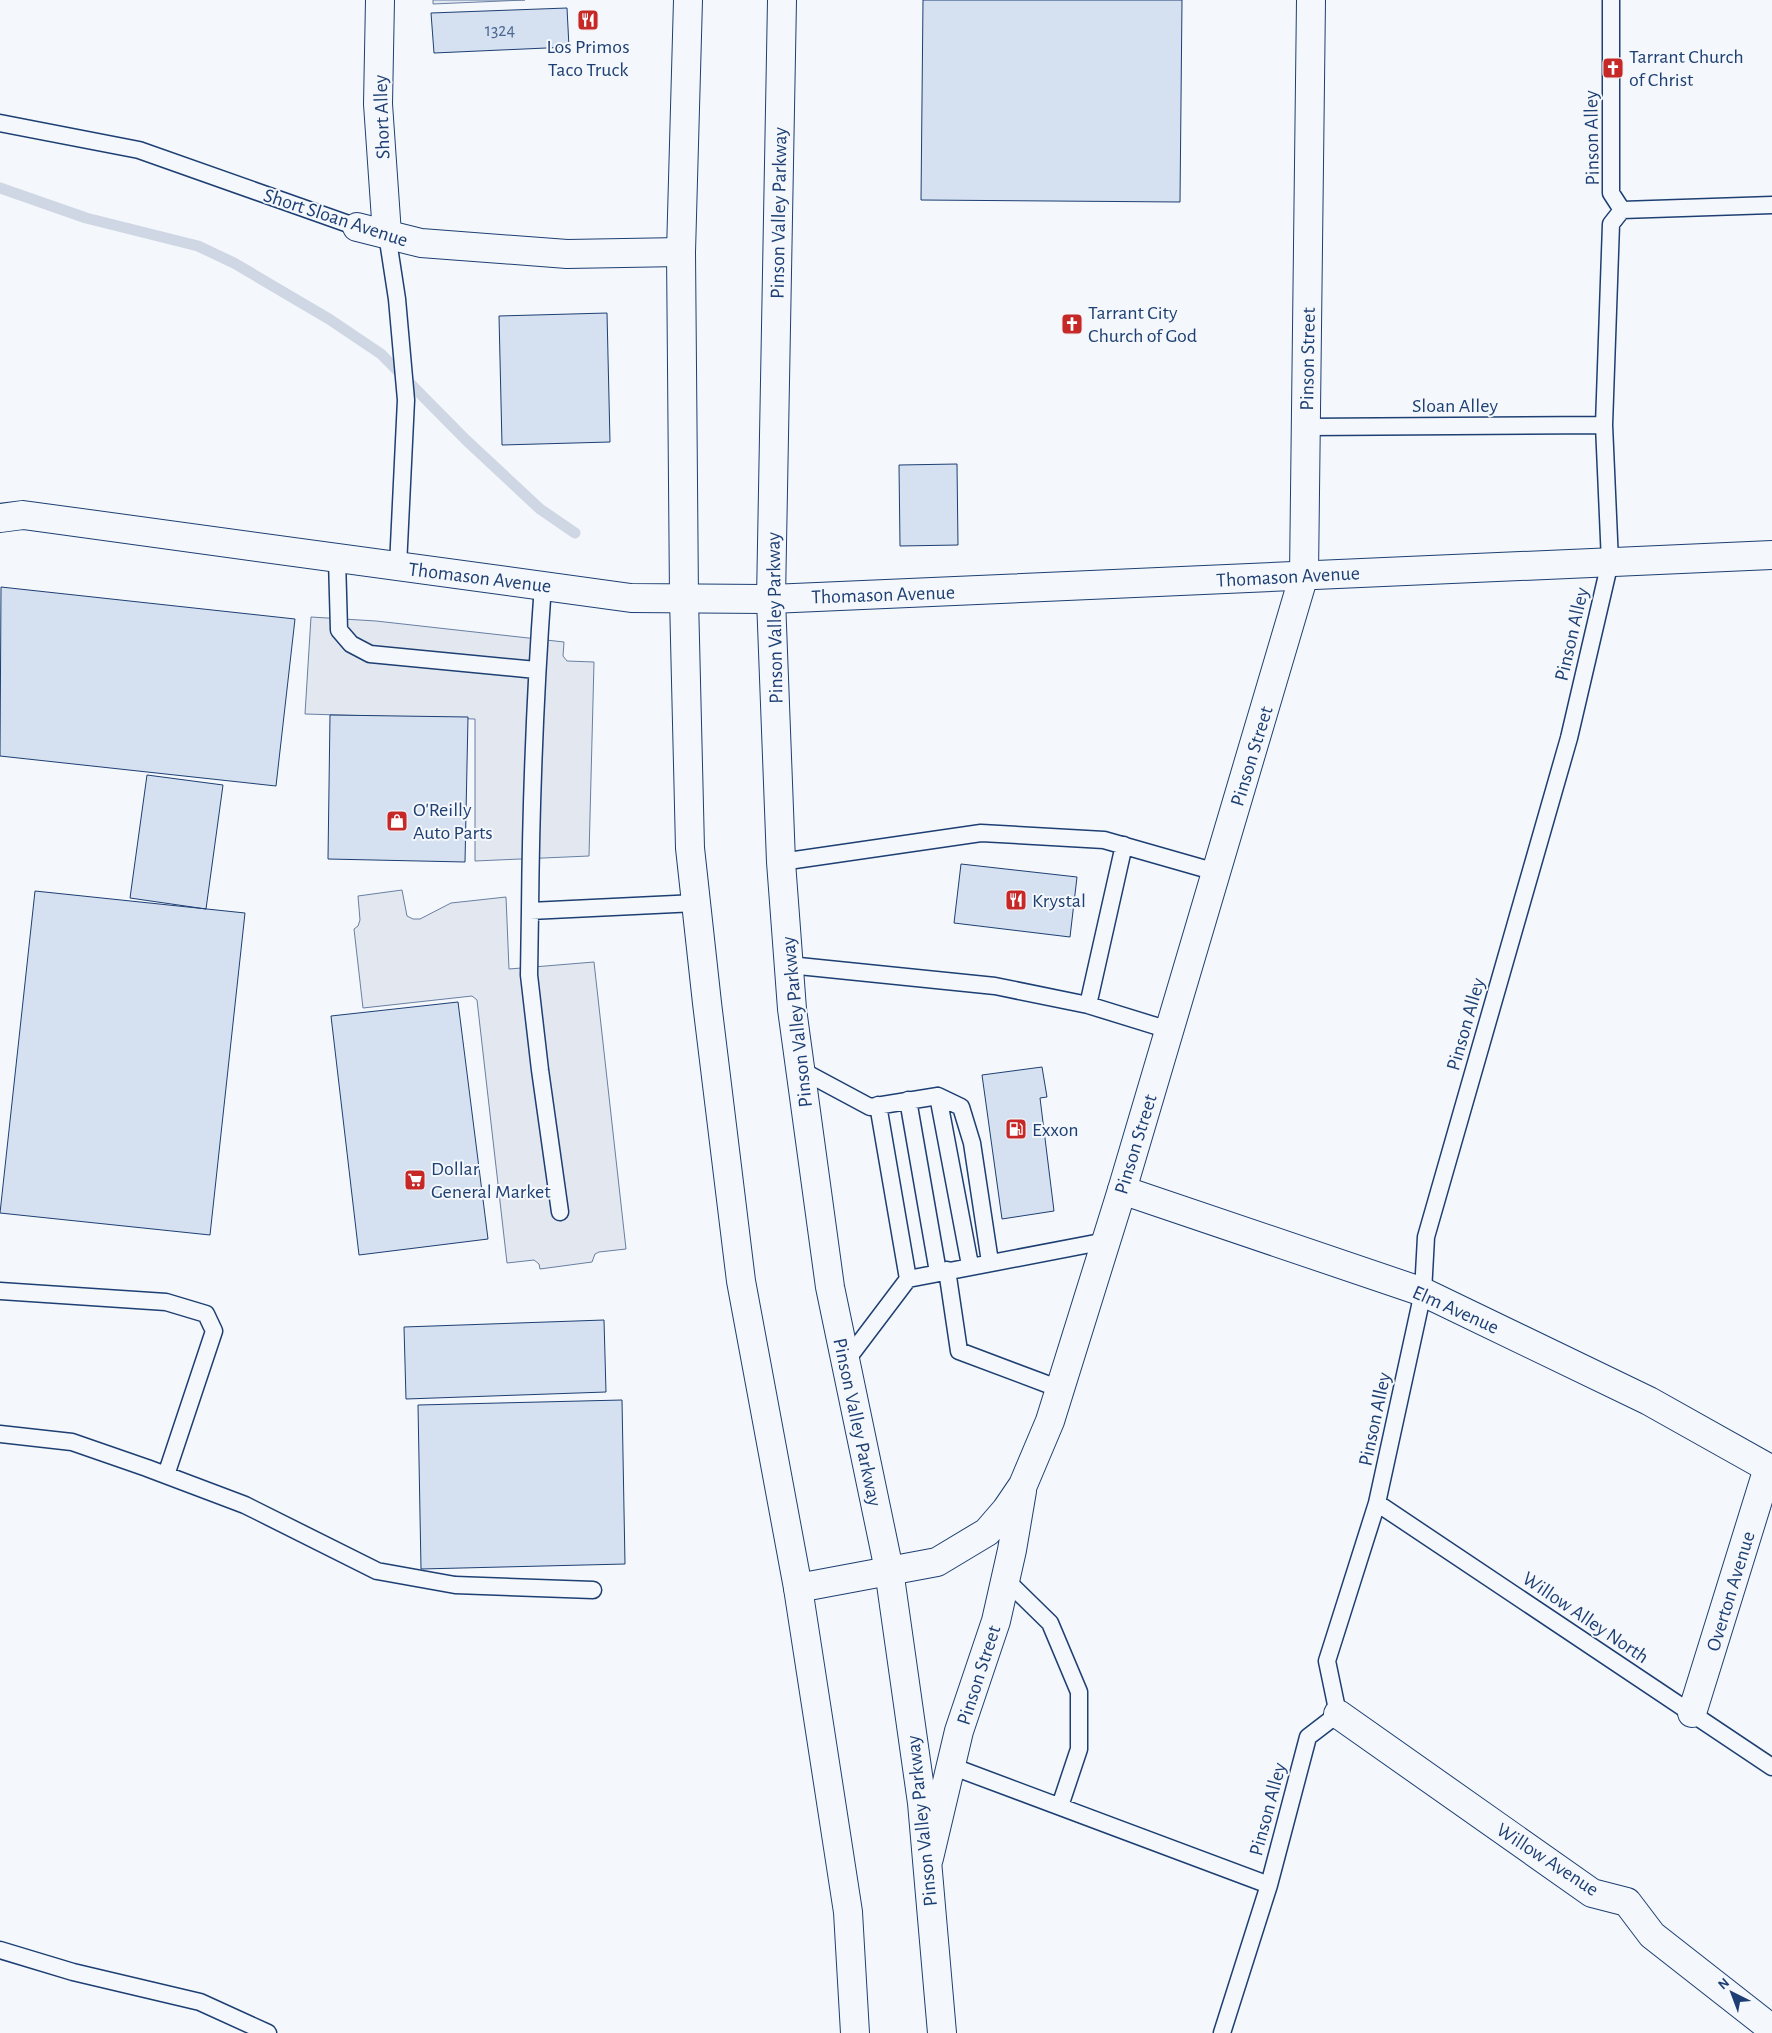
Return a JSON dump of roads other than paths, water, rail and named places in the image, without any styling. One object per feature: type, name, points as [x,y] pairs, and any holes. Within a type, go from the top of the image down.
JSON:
[{"type":"street","name":"Short Alley","points":[[380,0],[378,104],[387,234]]},
{"type":"street","points":[[688,0],[682,252],[684,598],[690,848],[741,1281],[798,1588],[848,1912],[855,2033]]},
{"type":"street","name":"Pinson Valley Parkway","points":[[782,0],[770,599],[781,862],[789,965],[830,1287],[889,1570],[922,1803],[942,2033]]},
{"type":"street","name":"Pinson Street","points":[[798,1588],[937,1562],[987,1532],[1006,1510],[1023,1485],[1050,1421],[1122,1190],[1304,575],[1311,0]]},
{"type":"street","name":"Short Sloan Avenue","points":[[358,227],[421,243],[567,254],[682,252]]},
{"type":"street","name":"Thomason Avenue","points":[[0,518],[23,515],[630,598],[770,599],[1772,554]]},
{"type":"street","name":"Elm Avenue","points":[[1122,1190],[1423,1292],[1649,1401],[1770,1469]]},
{"type":"street","name":"Overton Avenue","points":[[1692,1713],[1770,1469]]},
{"type":"street","name":"Pinson Street","points":[[927,1865],[959,1731],[996,1621],[1012,1550],[1023,1485]]},
{"type":"street","name":"Willow Avenue","points":[[1338,1714],[1592,1893],[1627,1902],[1652,1935],[1772,2029]]},
{"type":"lane","name":"Pinson Alley","points":[[1222,2033],[1269,1885],[1308,1737],[1338,1714],[1327,1660],[1377,1503],[1423,1292],[1426,1237],[1569,738],[1610,562],[1604,425],[1611,224],[1622,210],[1611,193],[1611,0]]},
{"type":"lane","name":"Short Sloan Avenue","points":[[0,122],[139,150],[358,227]]},
{"type":"lane","points":[[1622,210],[1772,205]]},
{"type":"lane","points":[[387,234],[397,299],[406,400],[398,566]]},
{"type":"lane","name":"Sloan Alley","points":[[1306,427],[1604,425]]},
{"type":"lane","points":[[336,558],[339,630],[351,644],[370,654],[536,670]]},
{"type":"lane","points":[[543,585],[536,670],[531,802],[529,975],[560,1212]]},
{"type":"lane","points":[[781,862],[981,833],[1104,840],[1216,872]]},
{"type":"lane","points":[[1088,1004],[1124,846]]},
{"type":"lane","points":[[530,911],[696,903]]},
{"type":"lane","points":[[789,965],[995,986],[1088,1004],[1170,1030]]},
{"type":"lane","points":[[801,1070],[870,1107],[938,1096],[960,1107],[972,1143],[990,1262]]},
{"type":"lane","points":[[938,1096],[970,1266]]},
{"type":"lane","points":[[908,1100],[959,1351],[1060,1389]]},
{"type":"lane","points":[[878,1106],[908,1279]]},
{"type":"lane","points":[[846,1361],[908,1279],[1106,1241]]},
{"type":"lane","points":[[0,1290],[166,1302],[206,1314],[214,1331],[166,1475]]},
{"type":"lane","points":[[0,1434],[72,1442],[166,1475],[246,1505],[377,1571],[454,1585],[593,1590]]},
{"type":"lane","name":"Willow Alley North","points":[[1377,1503],[1772,1767]]},
{"type":"lane","points":[[1005,1579],[1050,1623],[1079,1692],[1079,1750],[1060,1806]]},
{"type":"lane","points":[[952,1766],[1269,1885]]},
{"type":"lane","points":[[0,1950],[73,1972],[200,2002],[268,2033]]},
{"type":"waterway","points":[[0,188],[86,218],[198,246],[234,263],[329,319],[381,354],[466,440],[540,509],[575,533]]},
{"type":"place","name":"Los Primos Taco Truck","points":[[588,20]]},
{"type":"place","name":"Tarrant Church of Christ","points":[[1613,68]]},
{"type":"place","name":"Tarrant City Church of God","points":[[1072,324]]},
{"type":"place","name":"O'Reilly Auto Parts","points":[[397,821]]},
{"type":"place","name":"Krystal","points":[[1016,900]]},
{"type":"place","name":"Exxon","points":[[1016,1129]]},
{"type":"place","name":"Dollar General Market","points":[[415,1180]]}]
